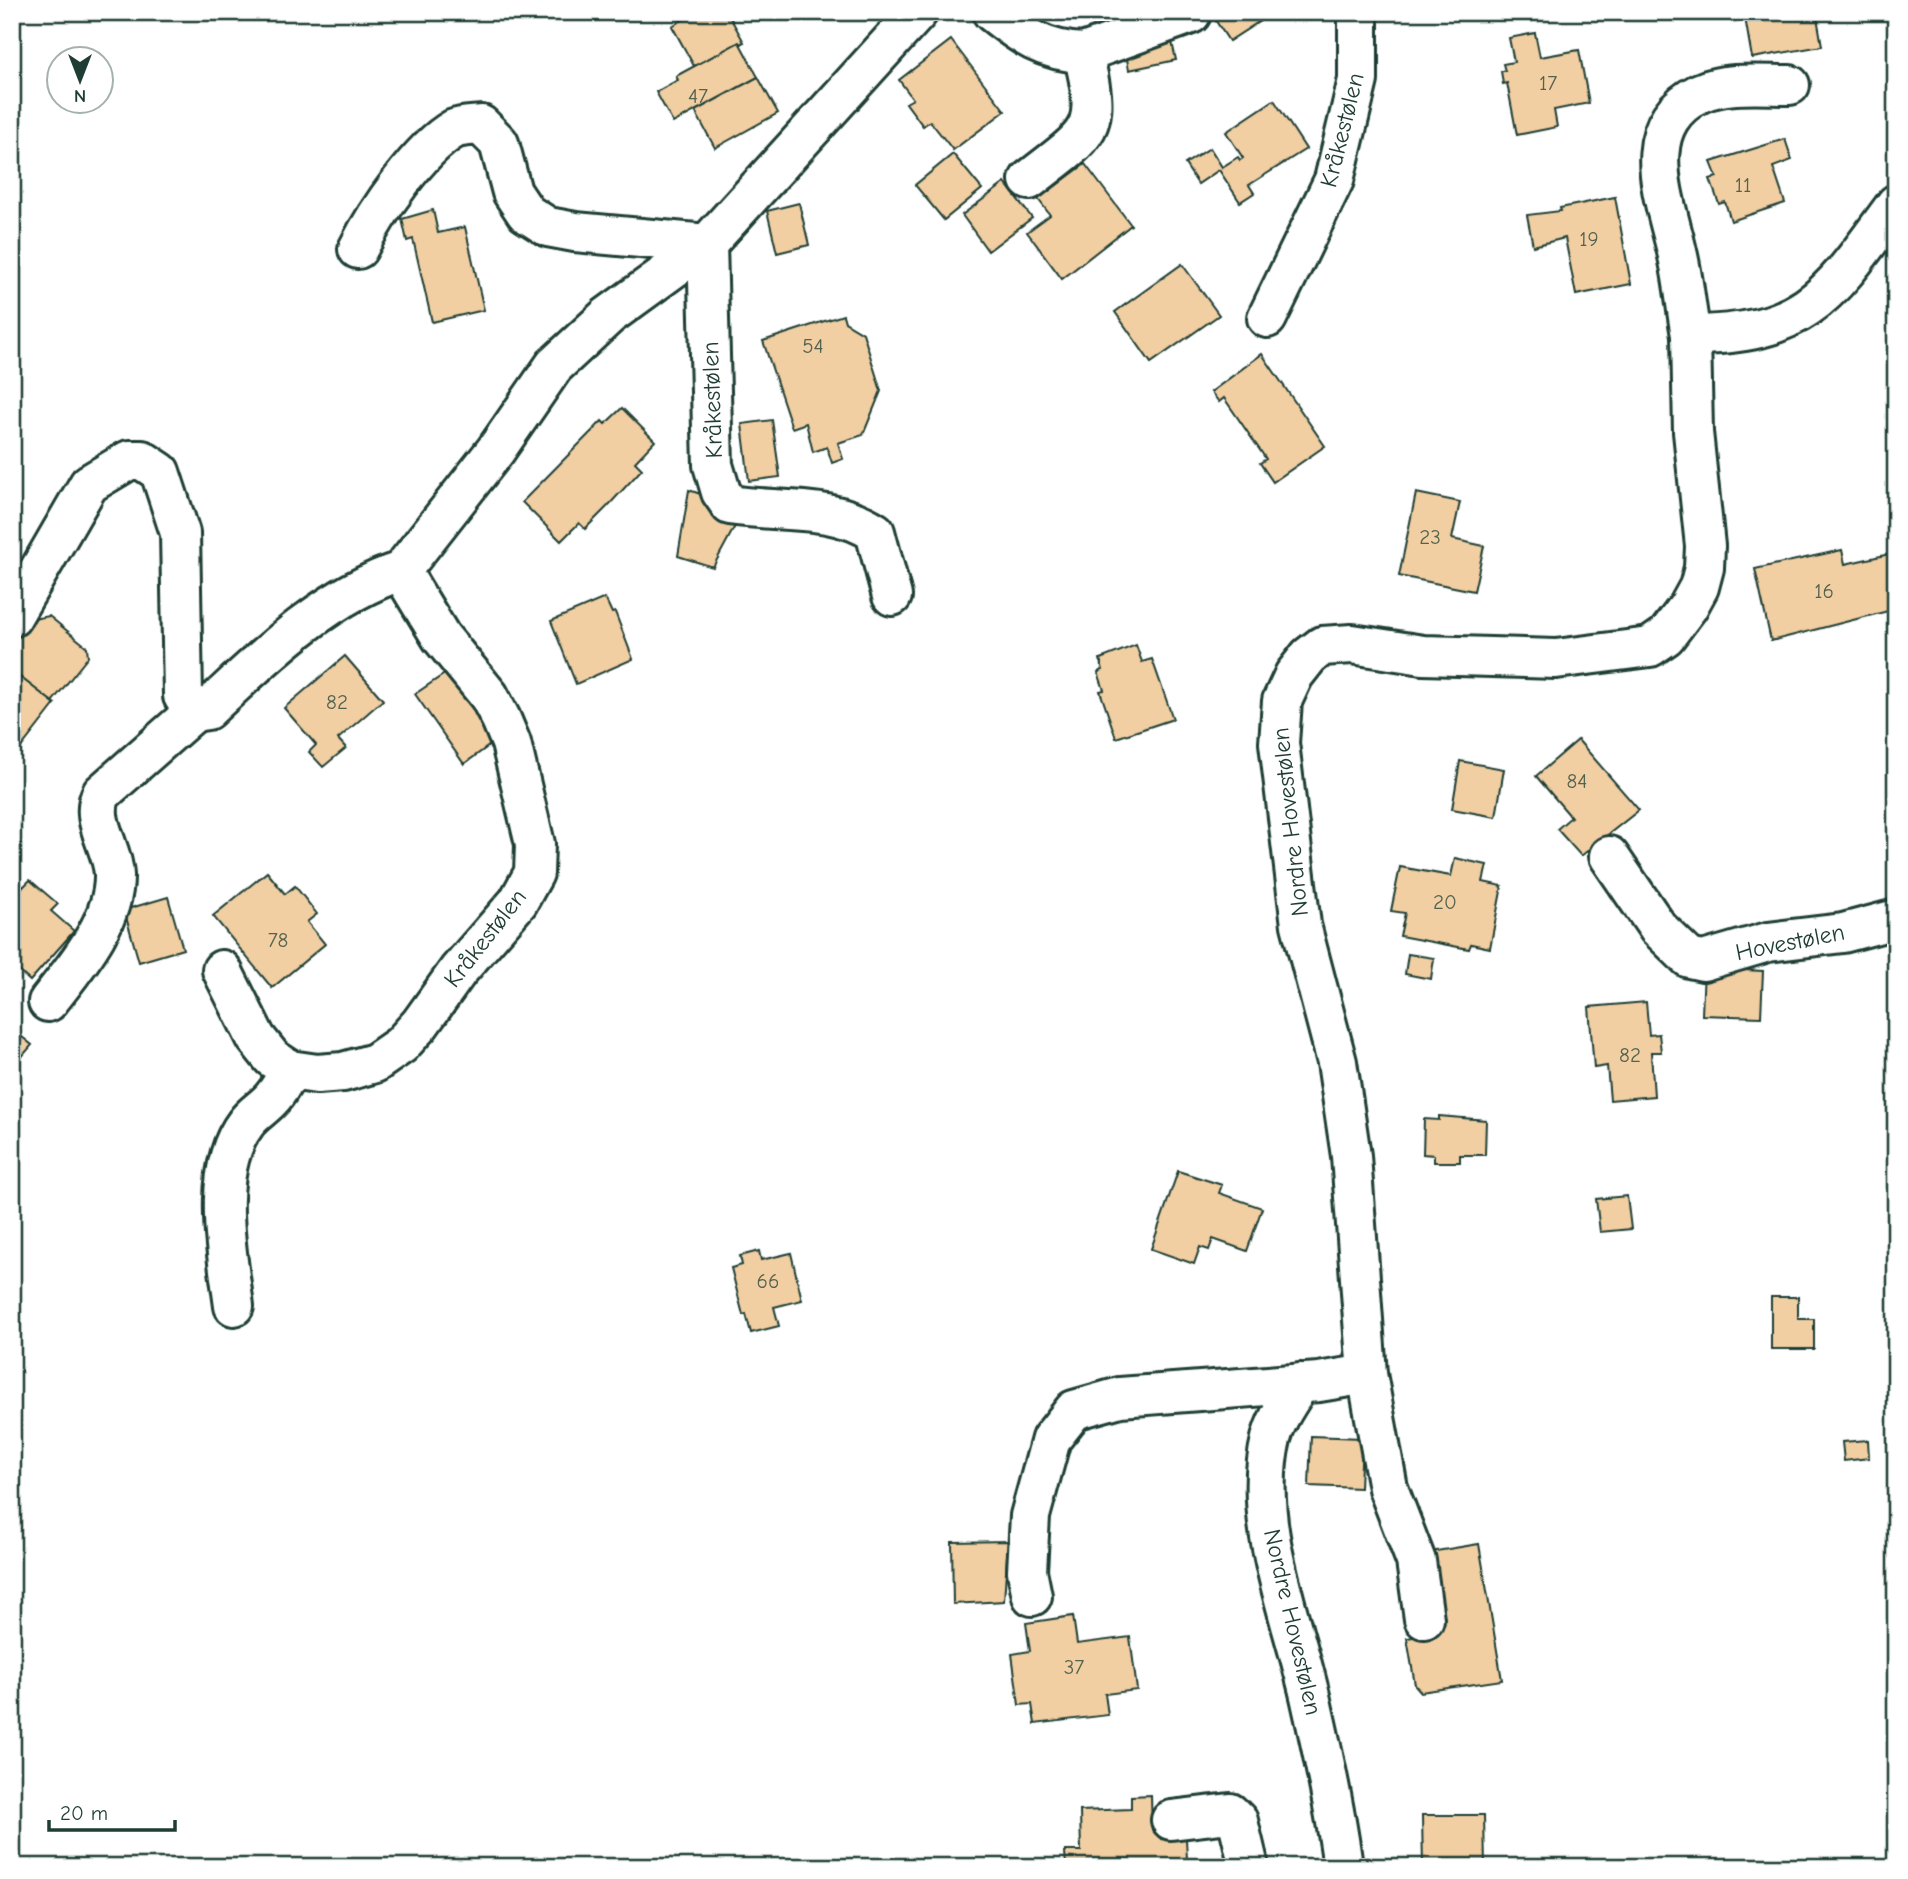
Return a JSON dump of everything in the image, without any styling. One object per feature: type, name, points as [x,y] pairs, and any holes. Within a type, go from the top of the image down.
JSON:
[{"type":"lane","points":[[48,1002],[82,958],[104,917],[112,892],[111,858],[97,815],[96,803],[102,793],[194,712],[207,710],[300,628],[347,596],[380,578],[401,571],[496,450],[554,366],[608,316],[707,244],[918,12]]},
{"type":"lane","points":[[992,12],[1027,40],[1066,52],[1083,53],[1191,14]]},
{"type":"lane","name":"Kråkestølen","points":[[1267,318],[1334,180],[1358,80],[1358,12]]},
{"type":"lane","points":[[1029,180],[1079,140],[1089,125],[1094,111],[1083,53]]},
{"type":"lane","name":"Nordre Hovestølen","points":[[1424,1619],[1416,1561],[1388,1488],[1367,1374],[1351,1156],[1337,1062],[1301,925],[1279,743],[1282,701],[1294,675],[1309,656],[1322,646],[1352,644],[1423,655],[1556,659],[1650,647],[1666,636],[1688,607],[1704,568],[1706,546],[1693,432],[1690,335],[1678,256],[1659,183],[1658,160],[1664,134],[1684,104],[1700,94],[1753,85],[1790,85]]},
{"type":"lane","points":[[358,249],[384,203],[435,144],[456,128],[481,125],[499,143],[512,192],[526,213],[548,227],[597,235],[707,244]]},
{"type":"lane","points":[[1690,335],[1731,335],[1759,331],[1816,303],[1842,276],[1896,204]]},
{"type":"lane","name":"Kråkestølen","points":[[707,244],[713,465],[721,492],[730,505],[830,513],[858,521],[875,532],[892,596]]},
{"type":"lane","points":[[12,617],[89,484],[129,460],[142,460],[160,472],[180,533],[183,696],[194,712]]},
{"type":"lane","name":"Kråkestølen","points":[[290,1070],[317,1074],[343,1072],[375,1063],[401,1045],[420,1024],[457,971],[518,902],[534,873],[536,844],[511,743],[501,719],[489,696],[441,637],[401,571]]},
{"type":"lane","name":"Hovestølen","points":[[1609,856],[1658,928],[1689,958],[1703,961],[1768,942],[1843,933],[1896,919]]},
{"type":"lane","points":[[222,970],[257,1038],[272,1058],[290,1070],[273,1098],[246,1122],[234,1143],[226,1176],[223,1225],[234,1306]]},
{"type":"lane","points":[[1032,1596],[1027,1571],[1030,1516],[1051,1439],[1061,1423],[1074,1410],[1120,1397],[1300,1383],[1367,1374]]},
{"type":"lane","name":"Nordre Hovestølen","points":[[1300,1383],[1277,1420],[1270,1441],[1267,1506],[1273,1549],[1312,1705],[1343,1867]]},
{"type":"lane","points":[[1171,1820],[1230,1813],[1238,1821],[1249,1867]]},
{"type":"building","points":[[696,12],[727,12],[744,42],[694,66],[672,26]]},
{"type":"building","points":[[1210,12],[1284,12],[1274,19],[1271,14],[1229,41]]},
{"type":"building","points":[[1744,12],[1807,12],[1808,19],[1817,17],[1822,46],[1752,58]]},
{"type":"building","points":[[1170,33],[1176,60],[1129,70],[1124,43]]},
{"type":"building","points":[[1535,33],[1540,57],[1579,50],[1589,103],[1554,110],[1557,127],[1517,135],[1507,83],[1503,84],[1501,71],[1505,71],[1503,64],[1514,62],[1509,38]]},
{"type":"building","points":[[951,40],[1005,111],[953,150],[930,121],[923,126],[906,103],[913,99],[899,80]]},
{"type":"building","points":[[739,42],[758,77],[673,123],[656,92],[678,80],[676,76]]},
{"type":"building","points":[[758,77],[778,113],[715,148],[695,111]]},
{"type":"building","points":[[1274,100],[1306,149],[1249,185],[1254,193],[1240,202],[1219,170],[1198,184],[1185,164],[1210,148],[1222,167],[1238,157],[1240,160],[1243,158],[1226,132]]},
{"type":"building","points":[[1785,139],[1792,160],[1773,167],[1785,203],[1731,221],[1725,202],[1719,204],[1710,179],[1717,177],[1711,162]]},
{"type":"building","points":[[953,154],[982,189],[944,220],[915,185]]},
{"type":"building","points":[[1085,164],[1131,225],[1062,279],[1027,232],[1050,215],[1038,199]]},
{"type":"building","points":[[1005,183],[1032,218],[988,251],[962,215]]},
{"type":"building","points":[[1615,197],[1631,284],[1576,295],[1565,238],[1533,246],[1527,215],[1561,211],[1560,208]]},
{"type":"building","points":[[799,203],[809,245],[777,253],[767,211]]},
{"type":"building","points":[[433,210],[438,233],[465,227],[484,310],[432,322],[413,239],[407,241],[402,219]]},
{"type":"building","points":[[1182,264],[1219,315],[1151,363],[1115,312]]},
{"type":"building","points":[[843,315],[845,322],[863,333],[881,391],[863,435],[838,443],[843,459],[832,463],[827,447],[813,452],[806,423],[792,428],[763,341]]},
{"type":"building","points":[[1262,354],[1325,446],[1273,482],[1260,463],[1266,459],[1224,398],[1219,402],[1211,392]]},
{"type":"building","points":[[622,408],[655,441],[635,462],[642,469],[607,507],[585,529],[579,523],[561,541],[522,502],[602,421],[605,424]]},
{"type":"building","points":[[772,420],[780,477],[749,481],[742,424]]},
{"type":"building","points":[[689,490],[726,503],[741,515],[713,567],[678,556]]},
{"type":"building","points":[[1416,493],[1460,502],[1452,539],[1484,546],[1474,591],[1399,576]]},
{"type":"building","points":[[1842,550],[1845,564],[1894,553],[1896,609],[1771,641],[1755,569]]},
{"type":"building","points":[[605,598],[612,613],[615,612],[633,659],[576,684],[551,621]]},
{"type":"building","points":[[49,616],[87,647],[88,657],[52,702],[12,671],[12,641],[33,619]]},
{"type":"building","points":[[1136,645],[1142,662],[1152,659],[1173,719],[1116,738],[1100,691],[1104,690],[1098,672],[1103,670],[1100,659]]},
{"type":"building","points":[[345,656],[383,700],[338,739],[346,748],[323,767],[309,752],[316,745],[284,708]]},
{"type":"building","points":[[12,671],[55,704],[12,759]]},
{"type":"building","points":[[449,671],[497,740],[464,764],[415,694]]},
{"type":"building","points":[[1578,740],[1639,810],[1581,856],[1557,829],[1571,817],[1536,776]]},
{"type":"building","points":[[1460,761],[1504,769],[1496,817],[1452,809]]},
{"type":"building","points":[[1455,858],[1487,865],[1483,882],[1502,886],[1490,948],[1471,944],[1469,949],[1400,936],[1405,913],[1391,911],[1400,867],[1451,876]]},
{"type":"building","points":[[267,872],[285,894],[295,886],[317,914],[307,922],[325,944],[272,988],[213,916]]},
{"type":"building","points":[[12,877],[23,887],[30,880],[58,904],[51,911],[74,931],[30,981],[12,965]]},
{"type":"building","points":[[168,897],[183,949],[139,962],[124,910]]},
{"type":"building","points":[[1408,954],[1434,958],[1431,979],[1405,974]]},
{"type":"building","points":[[1704,968],[1763,971],[1761,1017],[1702,1015]]},
{"type":"building","points":[[1646,1002],[1649,1035],[1659,1034],[1661,1052],[1651,1052],[1654,1096],[1610,1100],[1607,1066],[1594,1068],[1589,1007]]},
{"type":"building","points":[[12,1029],[32,1045],[12,1068]]},
{"type":"building","points":[[1439,1116],[1486,1120],[1485,1155],[1460,1155],[1460,1162],[1434,1162],[1434,1155],[1423,1154],[1424,1119],[1439,1120]]},
{"type":"building","points":[[1178,1171],[1222,1185],[1219,1193],[1262,1208],[1247,1251],[1213,1239],[1209,1250],[1200,1247],[1194,1264],[1151,1249]]},
{"type":"building","points":[[1627,1196],[1631,1229],[1600,1232],[1596,1199]]},
{"type":"building","points":[[759,1251],[761,1260],[791,1253],[802,1300],[774,1307],[779,1326],[751,1333],[746,1314],[743,1315],[731,1268],[742,1265],[740,1256]]},
{"type":"building","points":[[1771,1297],[1798,1297],[1798,1319],[1814,1319],[1814,1349],[1771,1349]]},
{"type":"building","points":[[1311,1436],[1362,1438],[1360,1488],[1309,1486]]},
{"type":"building","points":[[1868,1440],[1869,1458],[1844,1461],[1842,1442]]},
{"type":"building","points":[[1008,1541],[1004,1601],[953,1604],[952,1542]]},
{"type":"building","points":[[1479,1544],[1502,1680],[1421,1692],[1415,1685],[1407,1638],[1438,1633],[1424,1553]]},
{"type":"building","points":[[1073,1616],[1077,1644],[1130,1637],[1137,1690],[1105,1694],[1108,1715],[1035,1724],[1032,1704],[1019,1705],[1012,1654],[1030,1651],[1026,1623]]},
{"type":"building","points":[[1151,1795],[1152,1830],[1161,1839],[1186,1838],[1187,1860],[1179,1860],[1179,1867],[1066,1867],[1065,1851],[1081,1851],[1080,1811],[1131,1809],[1131,1796]]},
{"type":"building","points":[[1422,1815],[1484,1815],[1485,1867],[1423,1867]]}]
